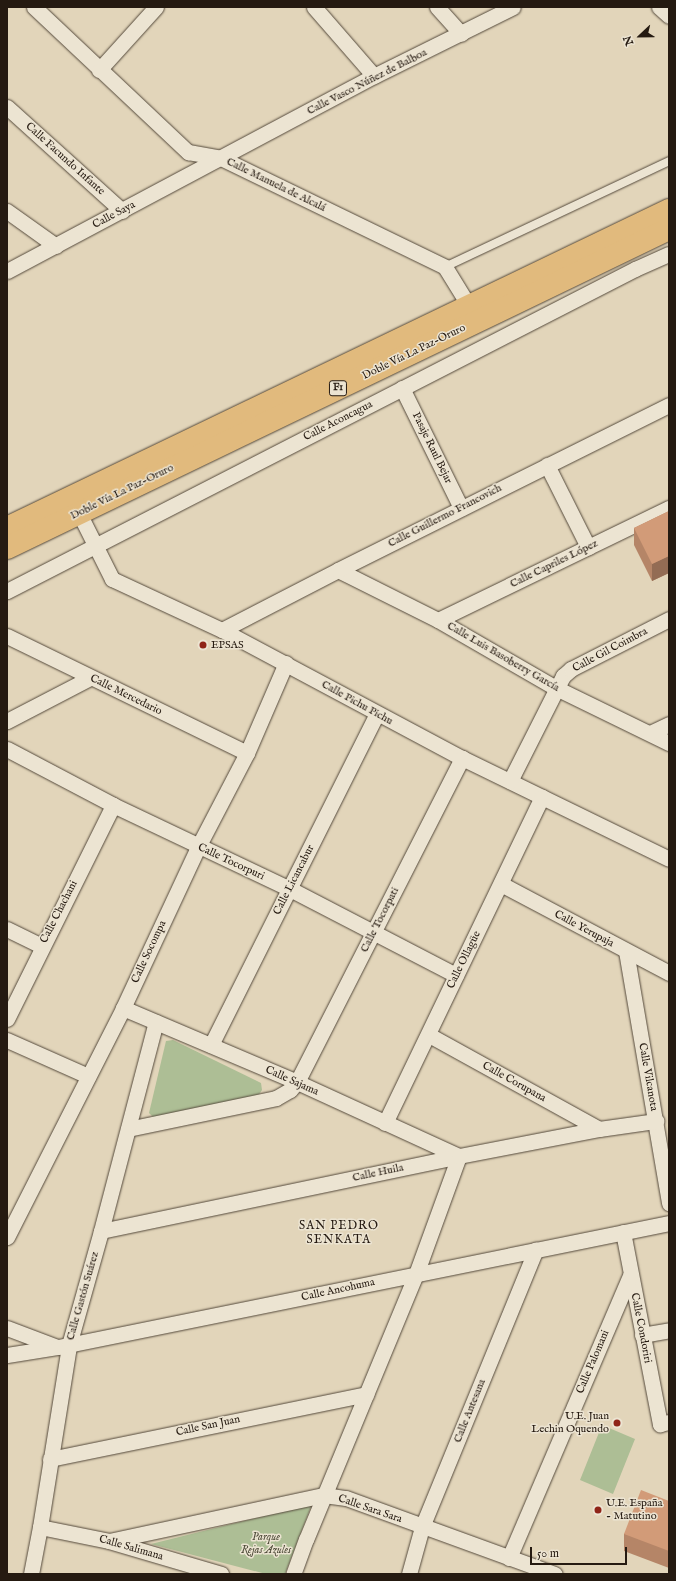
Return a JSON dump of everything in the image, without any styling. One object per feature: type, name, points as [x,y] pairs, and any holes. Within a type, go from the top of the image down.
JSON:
[{"type":"highway","name":"Doble Vía La Paz-Oruro","points":[[7,528],[669,210]]},
{"type":"highway","name":"Doble Vía La Paz-Oruro","points":[[7,548],[669,229]]},
{"type":"street","name":"Calle Manuela de Alcalá","points":[[34,7],[99,70],[188,152],[221,158],[445,267]]},
{"type":"street","points":[[99,70],[156,7]]},
{"type":"street","points":[[314,7],[374,76]]},
{"type":"street","points":[[437,7],[461,34]]},
{"type":"street","name":"Calle Vasco Núñez de Balboa","points":[[221,158],[374,76],[513,7]]},
{"type":"street","points":[[659,7],[669,16]]},
{"type":"street","name":"Calle Facundo Infante","points":[[7,107],[122,211]]},
{"type":"street","name":"Calle Saya","points":[[7,271],[221,158]]},
{"type":"street","points":[[7,211],[56,246]]},
{"type":"street","name":"Calle Aconcagua","points":[[7,591],[635,269],[669,254]]},
{"type":"street","points":[[445,267],[469,306]]},
{"type":"street","name":"Pasaje Raul Bejar","points":[[402,388],[461,508]]},
{"type":"street","name":"Calle Guillermo Francovich","points":[[222,630],[461,508],[669,405]]},
{"type":"street","points":[[547,465],[588,547]]},
{"type":"street","name":"Calle Capriles López","points":[[438,620],[669,508]]},
{"type":"street","name":"Calle Pichu Pichu","points":[[80,513],[112,579],[222,630],[462,758],[669,859]]},
{"type":"street","name":"Calle Luis Basoberry García","points":[[338,570],[438,620],[556,688],[669,743]]},
{"type":"street","name":"Calle Gil Coimbra","points":[[510,781],[563,676],[571,669],[669,619]]},
{"type":"street","name":"Calle Mercedario","points":[[7,636],[90,678],[247,753]]},
{"type":"street","name":"Calle Socompa","points":[[7,1238],[11,1220],[123,1008],[198,847],[247,753],[286,663]]},
{"type":"street","points":[[7,721],[90,678]]},
{"type":"street","name":"Calle Licancabur","points":[[211,1045],[377,714]]},
{"type":"street","points":[[650,733],[669,724]]},
{"type":"street","name":"Calle Tocorpuri","points":[[7,749],[113,805],[290,890],[456,974]]},
{"type":"street","name":"Calle Tocorpati","points":[[297,1082],[462,758]]},
{"type":"street","name":"Calle Ollagüe","points":[[385,1123],[429,1035],[456,974],[542,797]]},
{"type":"street","name":"Calle Chachani","points":[[7,1019],[113,805]]},
{"type":"street","name":"Calle Yerupaja","points":[[501,884],[669,973]]},
{"type":"street","points":[[7,929],[42,946]]},
{"type":"street","name":"Calle Vilcanota","points":[[626,951],[669,1203]]},
{"type":"street","name":"Calle Sajama","points":[[123,1008],[297,1082],[459,1156]]},
{"type":"street","name":"Calle Gastón Suárez","points":[[31,1574],[40,1527],[50,1459],[63,1346],[101,1231],[156,1022]]},
{"type":"street","name":"Calle Corupana","points":[[429,1035],[599,1129]]},
{"type":"street","points":[[7,1040],[88,1076]]},
{"type":"street","points":[[128,1130],[276,1098],[290,1090],[297,1082]]},
{"type":"street","name":"Calle Huila","points":[[101,1231],[459,1156],[599,1129],[656,1121]]},
{"type":"street","points":[[293,1574],[324,1494],[416,1274],[459,1156]]},
{"type":"street","name":"Calle Ancohuma","points":[[7,1355],[63,1346],[669,1223]]},
{"type":"street","name":"Calle Condoriri","points":[[623,1232],[642,1335],[664,1423]]},
{"type":"street","name":"Calle Antesana","points":[[409,1574],[422,1527],[536,1249]]},
{"type":"street","name":"Calle Palomani","points":[[509,1558],[630,1276]]},
{"type":"street","points":[[7,1328],[63,1346]]},
{"type":"street","points":[[642,1335],[669,1330]]},
{"type":"street","name":"Calle San Juan","points":[[50,1459],[366,1394]]},
{"type":"street","name":"Calle Sara Sara","points":[[109,1541],[324,1494],[346,1498],[422,1527],[555,1574]]},
{"type":"street","name":"Calle Salimana","points":[[40,1527],[109,1541],[201,1571],[221,1574]]},
{"type":"lane","points":[[445,267],[669,161]]},
{"type":"green space","points":[[173,1040],[261,1083],[262,1090],[258,1096],[154,1118],[149,1113],[166,1041]]},
{"type":"green space","points":[[602,1425],[635,1439],[613,1494],[580,1480]]},
{"type":"green space","name":"Parque Rejas Azules","points":[[312,1504],[285,1574],[266,1574],[151,1544]]},
{"type":"building","points":[[669,511],[669,556],[652,564],[634,528]]},
{"type":"building","points":[[641,1490],[669,1501],[669,1551],[624,1534]]},
{"type":"place","name":"EPSAS","points":[[203,645]]},
{"type":"place","name":"U.E. Juan Lechin Oquendo","points":[[617,1423]]},
{"type":"place","name":"U.E. España - Matutino","points":[[598,1510]]},
{"type":"district","name":"SAN PEDRO SENKATA","points":[[339,1233]]}]
